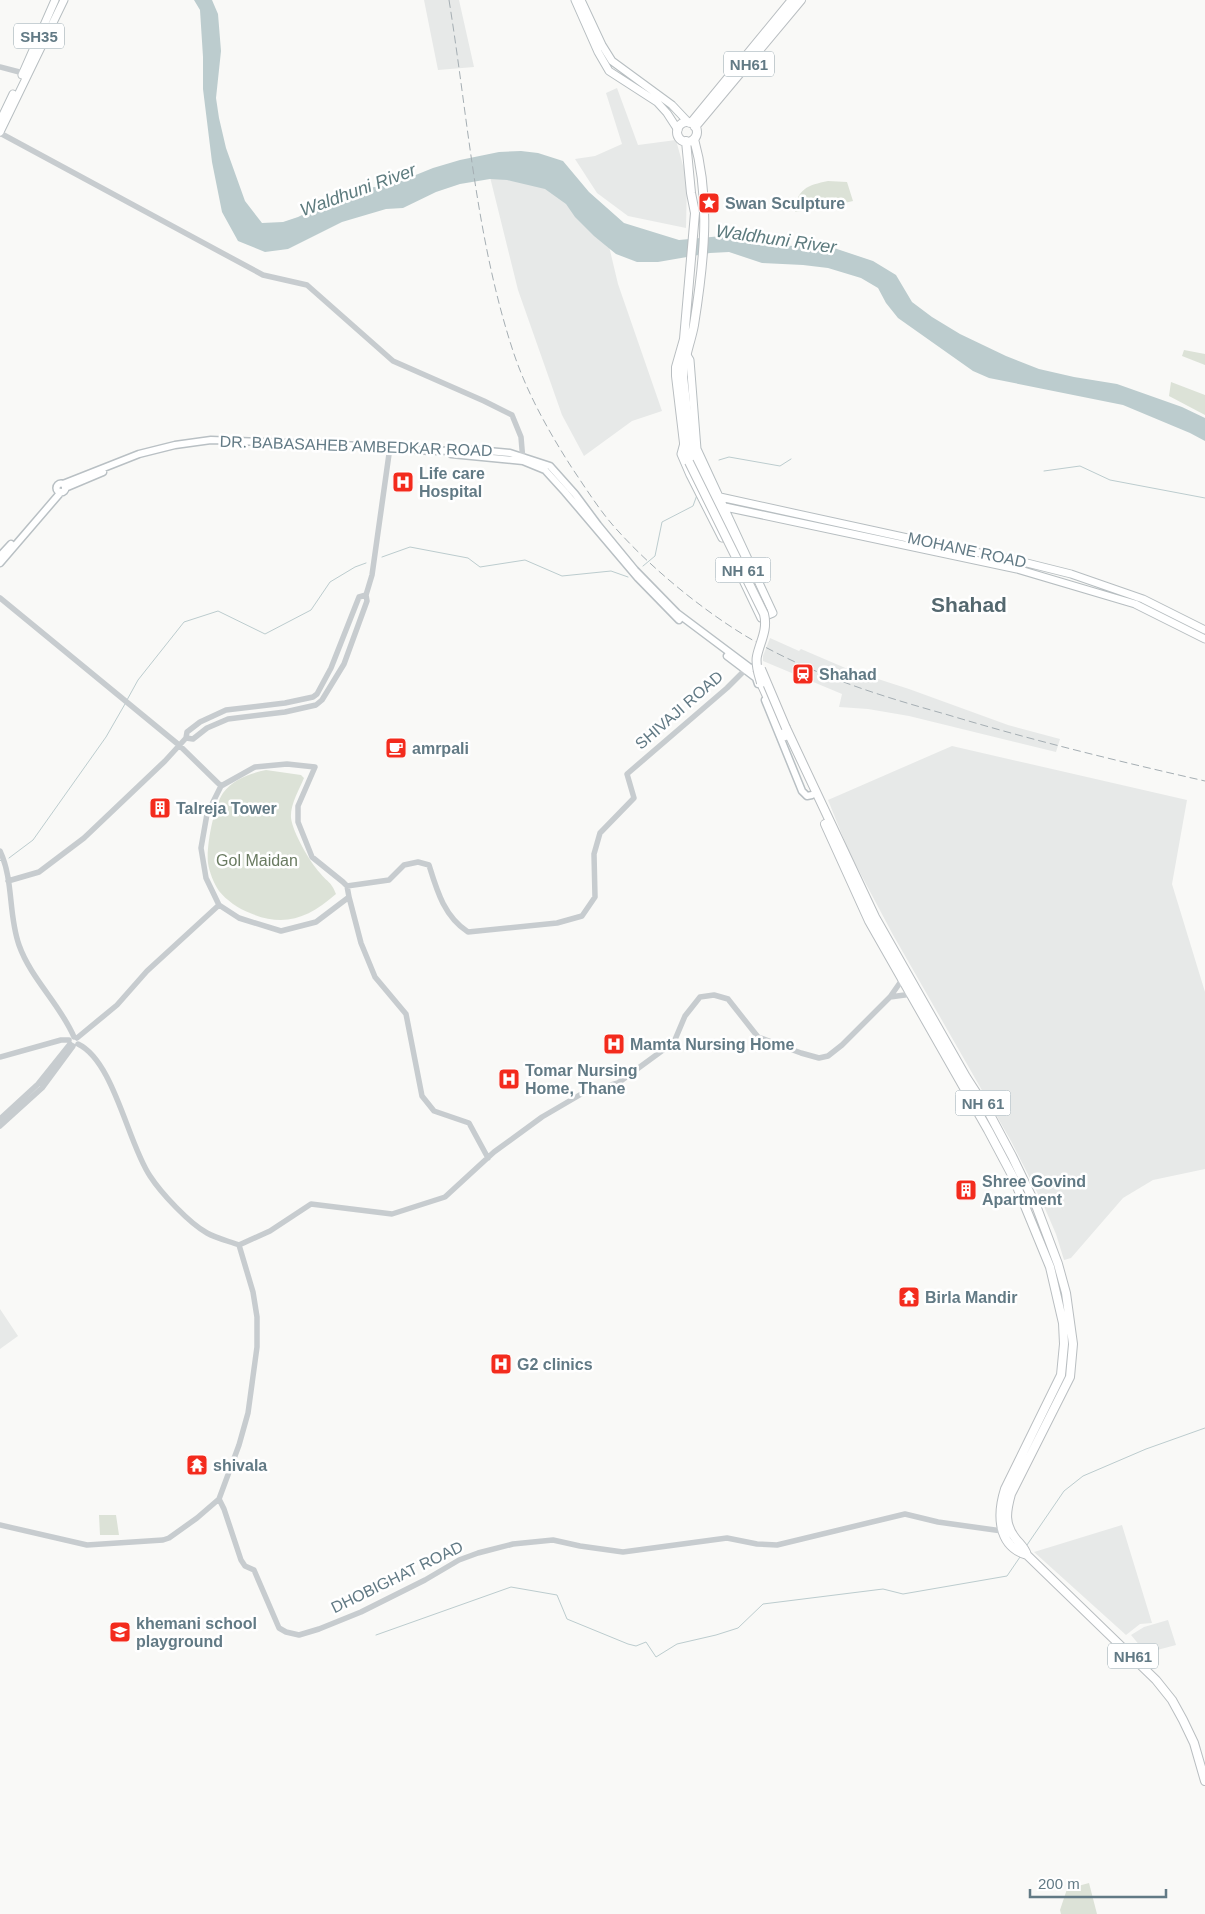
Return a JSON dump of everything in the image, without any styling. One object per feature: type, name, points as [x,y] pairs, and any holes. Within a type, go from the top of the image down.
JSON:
[{"type":"highway","name":"NH61","points":[[728,85],[792,0]]},
{"type":"highway","name":"NH61","points":[[678,130],[681,124],[692,124],[801,0]]},
{"type":"highway","points":[[678,130],[678,136],[686,142],[694,138],[696,133],[692,124]]},
{"type":"highway","name":"NH 61","points":[[694,138],[702,172],[705,221],[692,339],[676,367],[684,443],[769,618],[760,661],[761,669],[812,795],[905,977],[1013,1177],[1050,1267],[1060,1308],[1064,1344],[1061,1375],[1005,1489],[1000,1511],[1005,1529]]},
{"type":"highway","name":"NH 61","points":[[686,142],[695,213],[683,355],[689,454]]},
{"type":"highway","name":"NH 61","points":[[806,779],[831,826],[851,873]]},
{"type":"highway","name":"NH 61","points":[[914,993],[996,1126],[1037,1208],[1058,1264],[1066,1294],[1073,1344],[1070,1378],[1011,1494],[1006,1510],[1005,1529]]},
{"type":"highway","points":[[988,1130],[996,1126]]},
{"type":"highway","name":"NH61","points":[[1005,1529],[1010,1543],[1020,1553],[1027,1555],[1138,1661],[1172,1700],[1194,1743],[1205,1781]]},
{"type":"main road","name":"SH35","points":[[0,133],[55,0]]},
{"type":"main road","name":"SH35","points":[[0,121],[64,0]]},
{"type":"main road","points":[[575,0],[598,52],[609,71],[657,102],[678,130]]},
{"type":"main road","points":[[581,0],[598,37],[612,61],[672,105],[692,124]]},
{"type":"main road","points":[[683,355],[690,360],[697,449],[773,613],[763,618],[760,617],[681,454],[684,443]]},
{"type":"main road","name":"DR. BABASAHEB AMBEDKAR ROAD","points":[[0,556],[62,489],[80,479],[139,454],[163,449],[211,440],[242,443],[510,453],[523,459],[550,466],[575,494],[639,577],[677,612],[747,668]]},
{"type":"main road","name":"DR. BABASAHEB AMBEDKAR ROAD","points":[[0,563],[62,489]]},
{"type":"main road","name":"MOHANE ROAD","points":[[720,497],[1063,572],[1125,592],[1205,630]]},
{"type":"main road","name":"MOHANE ROAD","points":[[725,507],[1017,568],[1140,605],[1205,638]]},
{"type":"main road","points":[[747,668],[756,678],[802,791],[807,796],[812,795]]},
{"type":"main road","points":[[747,668],[767,675],[831,826]]},
{"type":"street","points":[[0,66],[25,74]]},
{"type":"street","points":[[0,133],[263,275],[307,285],[393,361],[484,401],[512,416],[521,437],[523,459]]},
{"type":"street","points":[[186,738],[193,739],[209,727],[228,719],[285,712],[316,705],[326,693],[344,662],[367,601],[366,595],[372,575],[390,449]]},
{"type":"street","points":[[8,882],[38,872],[84,838],[165,761],[186,738],[187,732],[204,720],[226,710],[313,698],[335,658],[359,597],[366,595]]},
{"type":"street","points":[[0,598],[179,745],[221,786]]},
{"type":"street","points":[[335,658],[344,662]]},
{"type":"street","name":"SHIVAJI ROAD","points":[[347,886],[389,880],[404,865],[418,862],[429,865],[441,902],[461,927],[468,932],[557,923],[582,916],[595,897],[594,854],[600,833],[634,798],[627,774],[727,688],[747,668]]},
{"type":"street","points":[[319,689],[326,693]]},
{"type":"street","points":[[308,699],[309,707]]},
{"type":"street","points":[[258,706],[258,715]]},
{"type":"street","points":[[246,707],[248,716]]},
{"type":"street","points":[[204,720],[209,727]]},
{"type":"street","points":[[349,897],[316,922],[281,931],[239,918],[219,905],[206,878],[201,848],[206,814],[221,786],[255,767],[287,764],[315,767],[298,806],[298,822],[312,857],[347,886],[361,942],[375,977],[406,1014],[422,1096],[434,1111],[470,1123],[488,1158]]},
{"type":"street","points":[[0,851],[6,864],[19,945],[29,967],[69,1025],[73,1042],[42,1088],[0,1126]]},
{"type":"street","points":[[0,1119],[38,1084],[73,1042],[117,1005],[147,971],[219,905]]},
{"type":"street","points":[[0,1058],[61,1040],[82,1046],[94,1059],[113,1088],[150,1176],[192,1223],[207,1233],[239,1245],[270,1231],[311,1204],[392,1214],[445,1197],[488,1158],[542,1117],[583,1093],[618,1083],[674,1042],[685,1016],[700,997],[714,995],[728,1000],[758,1037],[819,1058],[832,1053],[890,997],[905,977]]},
{"type":"street","points":[[890,997],[914,993]]},
{"type":"street","points":[[0,1525],[87,1545],[163,1540],[169,1538],[197,1518],[219,1499],[239,1445],[248,1413],[257,1340],[257,1317],[253,1292],[239,1245]]},
{"type":"street","name":"DHOBIGHAT ROAD","points":[[219,1499],[241,1560],[245,1566],[254,1570],[279,1628],[299,1635],[362,1612],[425,1580],[459,1560],[513,1544],[553,1540],[623,1552],[727,1538],[757,1544],[777,1545],[905,1514],[938,1522],[1005,1529]]},
{"type":"shaded area","points":[[194,0],[212,0],[218,14],[221,51],[216,98],[219,118],[226,148],[245,201],[262,223],[283,222],[298,217],[347,193],[391,185],[433,168],[460,160],[499,152],[521,151],[538,153],[563,161],[589,192],[624,223],[679,240],[722,236],[746,239],[759,245],[831,247],[873,261],[896,275],[912,302],[960,334],[1039,369],[1117,384],[1182,407],[1205,418],[1205,441],[1123,405],[989,378],[973,371],[898,318],[886,303],[878,288],[861,278],[828,268],[762,263],[729,252],[710,253],[658,262],[637,262],[616,254],[575,217],[566,204],[545,189],[507,180],[490,179],[460,184],[436,192],[403,208],[386,209],[342,222],[288,249],[265,252],[238,241],[222,212],[212,162],[203,89],[200,10]]},
{"type":"shaded area","points":[[424,0],[459,0],[474,67],[438,70]]},
{"type":"shaded area","points":[[617,88],[638,145],[676,140],[687,180],[686,228],[628,216],[597,193],[575,159],[595,156],[622,144],[606,93]]},
{"type":"shaded area","points":[[490,177],[551,187],[608,242],[618,284],[662,411],[632,421],[584,456],[562,415],[518,290]]},
{"type":"shaded area","points":[[770,638],[850,670],[1008,725],[1060,739],[1056,752],[909,716],[868,709],[839,707],[842,694],[763,661]]},
{"type":"shaded area","points":[[952,746],[1187,800],[1172,884],[1205,992],[1205,1169],[1153,1180],[1123,1198],[1071,1258],[1064,1260],[1056,1234],[1043,1204],[1011,1141],[892,933],[849,852],[828,800]]},
{"type":"shaded area","points":[[0,1309],[18,1336],[0,1349]]},
{"type":"shaded area","points":[[1122,1525],[1152,1623],[1140,1624],[1126,1635],[1034,1552]]},
{"type":"shaded area","points":[[1168,1620],[1176,1645],[1146,1653],[1131,1635],[1144,1627]]},
{"type":"green space","points":[[828,181],[847,182],[853,201],[819,209],[795,212],[798,198],[804,189]]},
{"type":"green space","points":[[1184,350],[1205,354],[1205,365],[1182,356]]},
{"type":"green space","points":[[1171,382],[1205,395],[1205,415],[1169,396]]},
{"type":"green space","name":"Gol Maidan","points":[[266,770],[301,775],[304,778],[292,808],[292,824],[307,855],[331,884],[336,894],[306,915],[285,920],[263,917],[233,904],[217,888],[208,863],[211,826],[223,793],[243,777]]},
{"type":"green space","points":[[99,1515],[116,1515],[119,1535],[100,1535]]},
{"type":"green space","points":[[1089,1883],[1097,1914],[1061,1914],[1060,1910],[1067,1889]]},
{"type":"waterway","points":[[719,460],[729,457],[780,466],[791,459]]},
{"type":"waterway","points":[[1044,471],[1080,466],[1110,480],[1205,498]]},
{"type":"waterway","points":[[643,566],[655,556],[662,522],[693,506],[697,495]]},
{"type":"waterway","points":[[382,557],[410,547],[468,558],[480,567],[525,560],[562,576],[611,571],[628,577]]},
{"type":"waterway","points":[[127,700],[138,680],[184,622],[218,611],[265,634],[311,610],[330,582],[355,567],[366,563]]},
{"type":"waterway","points":[[9,858],[33,840],[106,737],[125,704]]},
{"type":"waterway","points":[[1027,1545],[1064,1491],[1083,1476],[1146,1449],[1205,1428]]},
{"type":"waterway","points":[[376,1635],[511,1587],[557,1595],[567,1619],[628,1644],[636,1646],[646,1642],[656,1657],[677,1644],[738,1628],[763,1604],[883,1589],[903,1594],[1007,1576],[1020,1557]]},
{"type":"railway","points":[[449,0],[474,178],[490,267],[514,354],[532,399],[563,454],[612,525],[634,548],[669,580],[728,625],[788,659],[832,678],[899,701],[1010,733],[1205,781]]},
{"type":"place","name":"Swan Sculpture","points":[[709,203]]},
{"type":"place","name":"Life care Hospital","points":[[403,482]]},
{"type":"place","name":"Shahad","points":[[803,674]]},
{"type":"place","name":"amrpali","points":[[396,748]]},
{"type":"place","name":"Talreja Tower","points":[[160,808]]},
{"type":"place","name":"Mamta Nursing Home","points":[[614,1044]]},
{"type":"place","name":"Tomar Nursing Home, Thane","points":[[509,1079]]},
{"type":"place","name":"Shree Govind Apartment","points":[[966,1190]]},
{"type":"place","name":"Birla Mandir","points":[[909,1297]]},
{"type":"place","name":"G2 clinics","points":[[501,1364]]},
{"type":"place","name":"shivala","points":[[197,1465]]},
{"type":"place","name":"khemani school playground","points":[[120,1632]]},
{"type":"district","name":"Shahad","points":[[969,604]]},
{"type":"water label","name":"Waldhuni River","points":[[358,190]]},
{"type":"water label","name":"Waldhuni River","points":[[776,239]]}]
